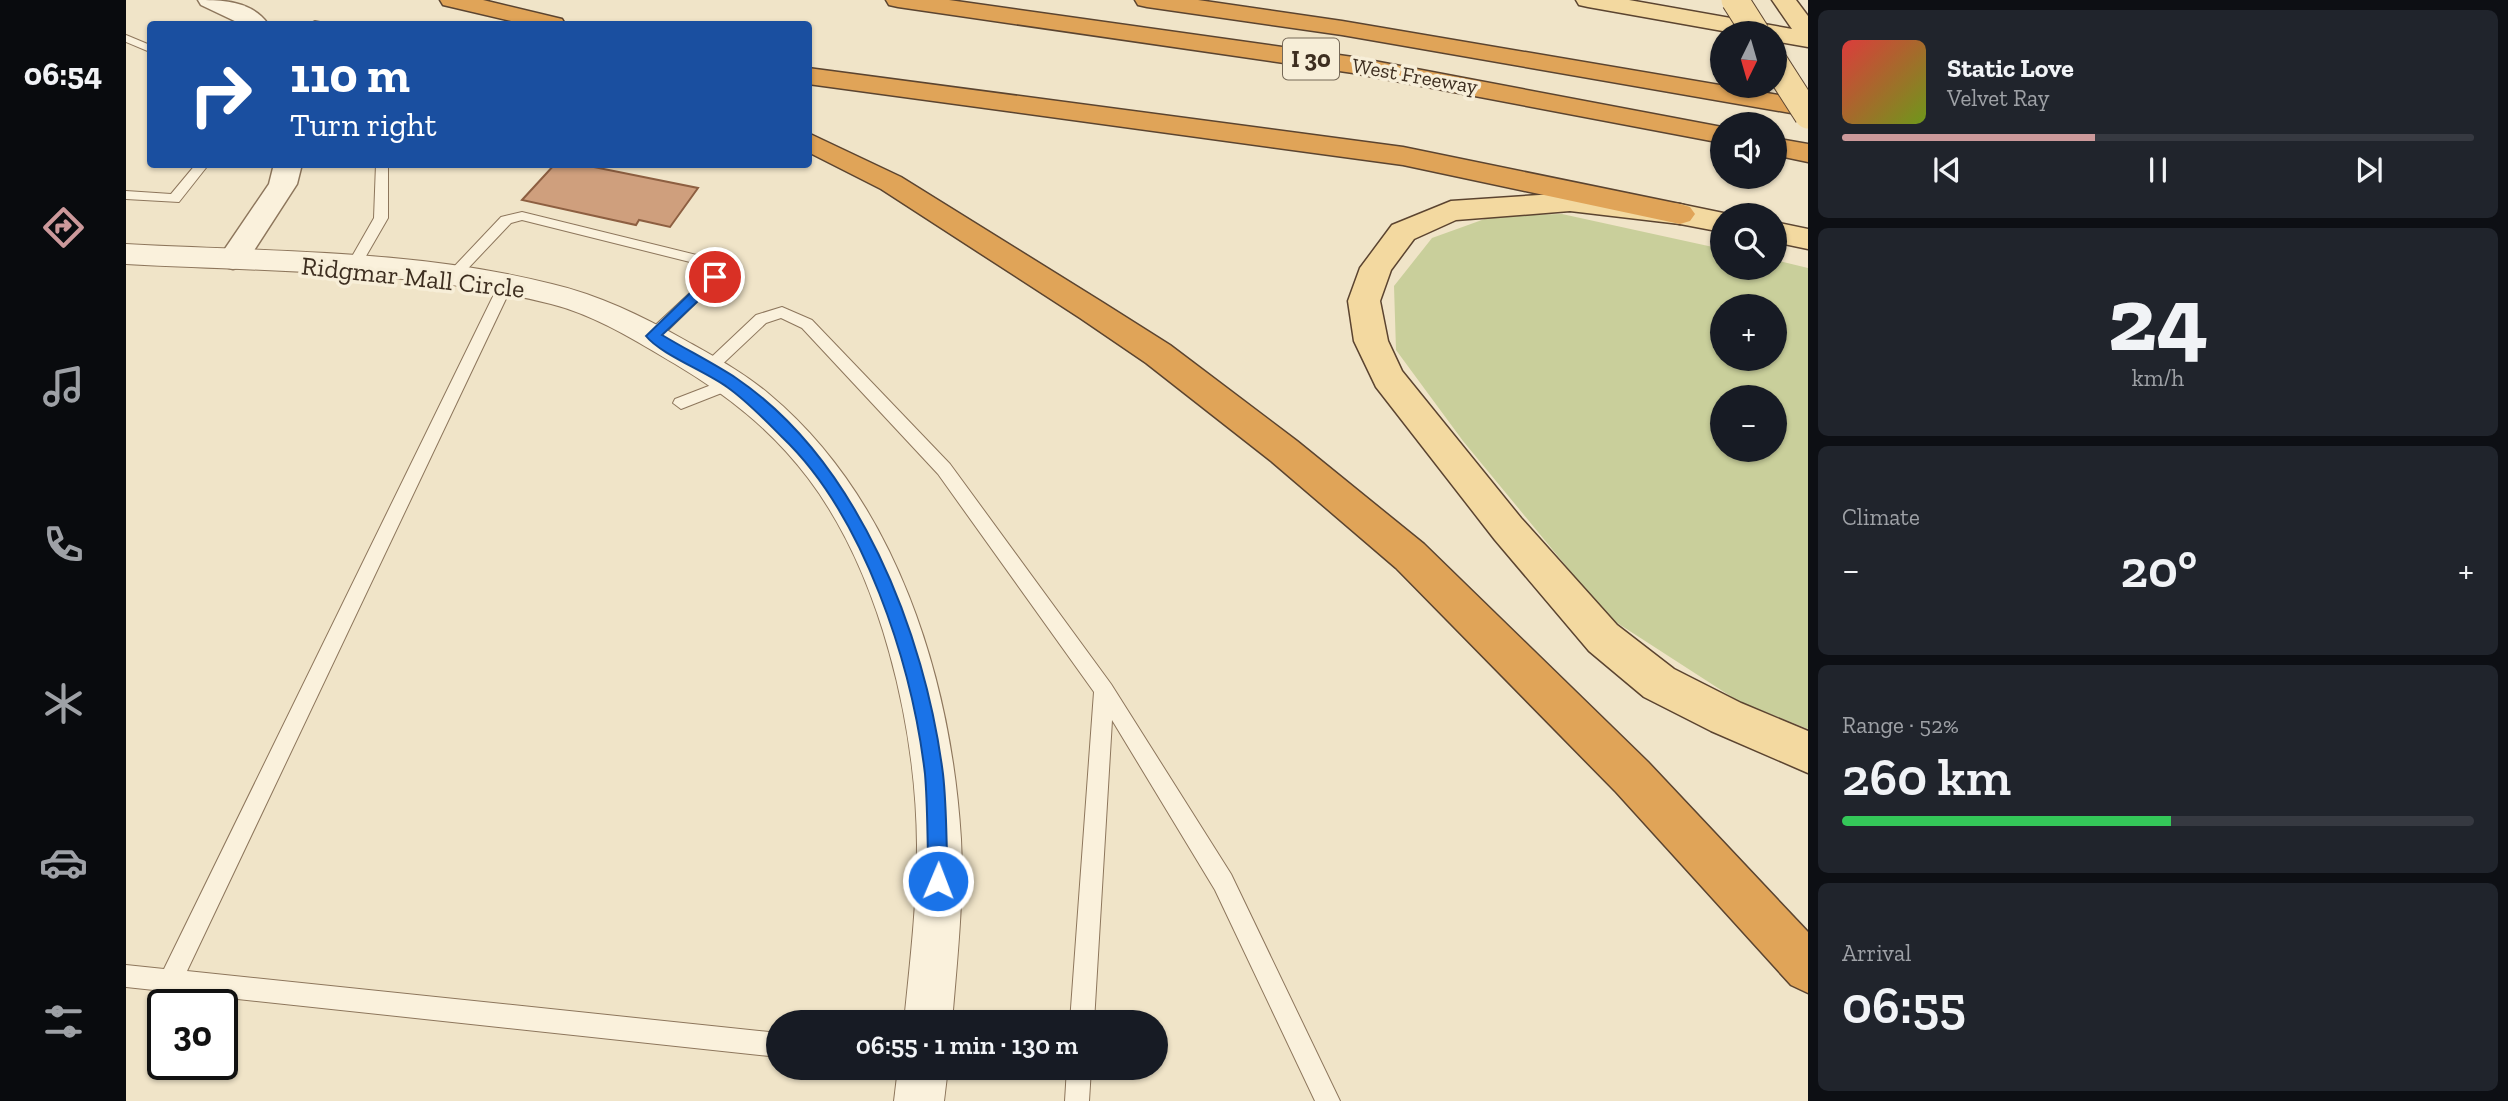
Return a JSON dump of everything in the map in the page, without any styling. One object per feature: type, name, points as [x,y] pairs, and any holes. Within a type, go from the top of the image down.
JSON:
[{"type":"highway","points":[[452,0],[540,21]]},
{"type":"highway","name":"West Freeway","points":[[898,0],[1353,65],[1710,133]]},
{"type":"highway","name":"West Freeway","points":[[1147,0],[1381,35],[1808,108]]},
{"type":"highway","points":[[812,77],[1403,156],[1680,214]]},
{"type":"highway","points":[[812,143],[891,183],[1158,354],[1284,451],[1410,556],[1632,777],[1808,968]]},
{"type":"highway","points":[[1787,149],[1808,153]]},
{"type":"main road","points":[[1588,0],[1808,36]]},
{"type":"main road","points":[[1735,0],[1748,21]]},
{"type":"main road","points":[[1784,0],[1808,36]]},
{"type":"main road","points":[[1787,83],[1808,116]]},
{"type":"main road","points":[[1710,220],[1570,202],[1451,211],[1403,232],[1377,268],[1364,301],[1371,341],[1388,378],[1417,416],[1508,529],[1603,638],[1659,683],[1726,717],[1808,752]]},
{"type":"main road","points":[[1787,235],[1808,239]]},
{"type":"street","points":[[210,0],[253,21]]},
{"type":"street","points":[[233,259],[283,184],[287,168]]},
{"type":"street","name":"Ridgmar Mall Circle","points":[[126,254],[353,267],[453,276],[552,294],[606,310],[720,376],[798,442],[830,480],[853,518],[874,562],[904,640],[923,711],[937,809],[938,890],[929,1010]]},
{"type":"street","points":[[919,1101],[922,1080]]},
{"type":"lane","points":[[126,37],[147,48]]},
{"type":"lane","points":[[126,195],[174,199],[200,168]]},
{"type":"lane","points":[[353,267],[381,218],[382,168]]},
{"type":"lane","points":[[453,276],[506,220],[522,216],[712,263],[715,277],[653,336]]},
{"type":"lane","points":[[170,981],[506,284]]},
{"type":"lane","points":[[681,404],[720,376],[761,318],[782,312],[807,324],[944,470],[1104,691],[1223,882],[1328,1101]]},
{"type":"lane","points":[[1083,1010],[1104,691]]},
{"type":"lane","points":[[126,976],[766,1044]]},
{"type":"lane","points":[[1077,1101],[1078,1080]]},
{"type":"green space","points":[[1562,214],[1710,246],[1710,280],[1787,280],[1787,263],[1808,268],[1808,729],[1738,701],[1608,617],[1463,441],[1396,350],[1394,286],[1432,238],[1493,216]]},
{"type":"building","points":[[551,168],[599,168],[698,188],[670,227],[639,220],[636,225],[522,200]]},
{"type":"route","points":[[715,277],[653,336],[732,383],[757,404],[798,442],[830,480],[853,518],[874,562],[904,640],[917,685],[934,774],[939,842],[938,881]]}]
